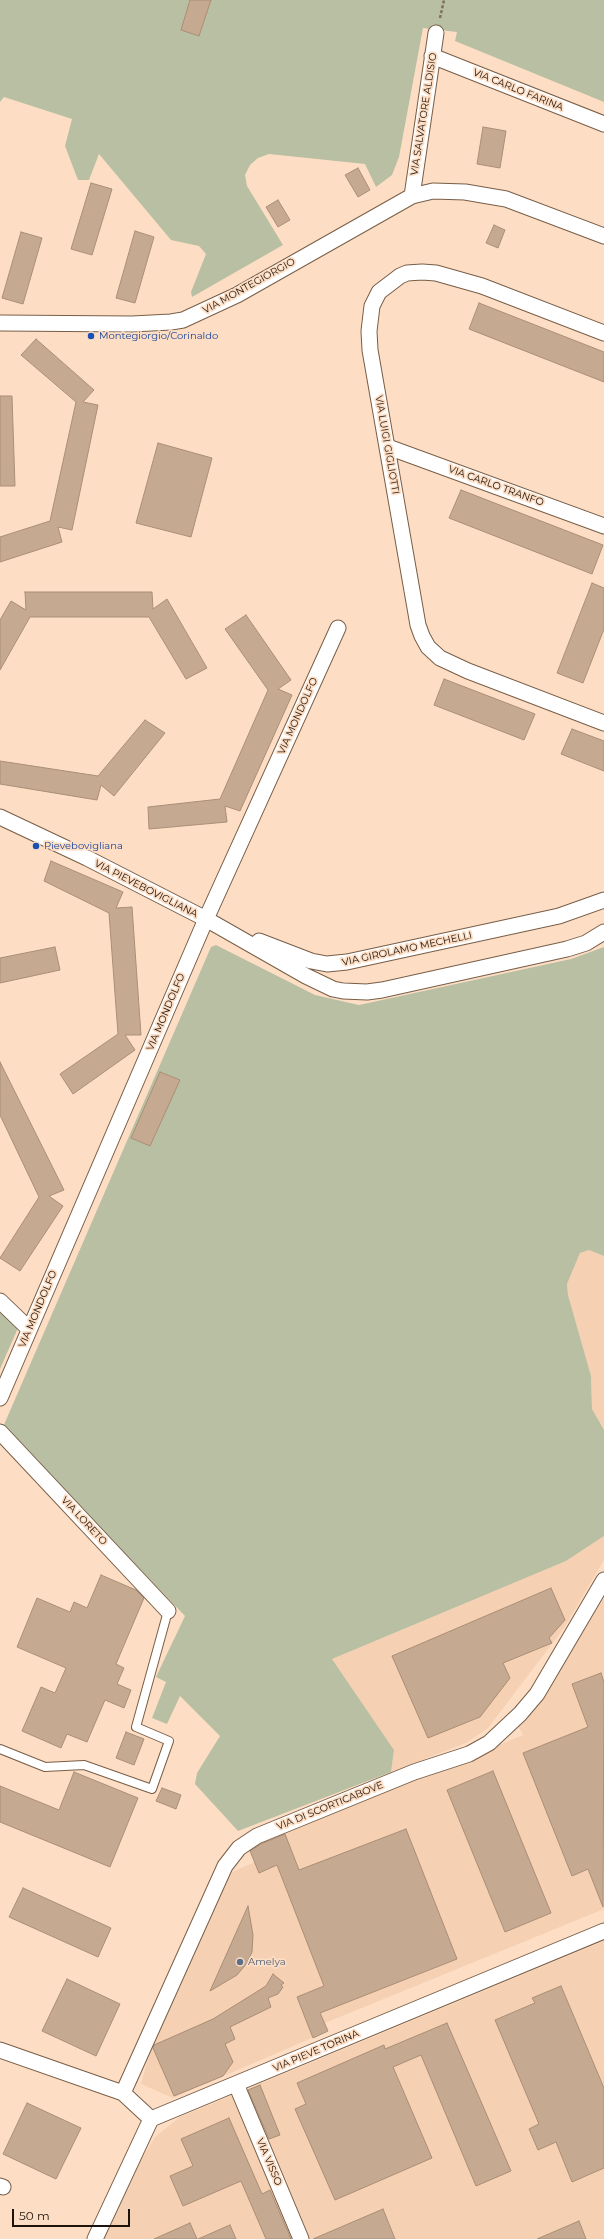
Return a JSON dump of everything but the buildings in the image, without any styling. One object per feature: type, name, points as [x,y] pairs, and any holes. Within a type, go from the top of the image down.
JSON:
[{"type":"street","name":"VIA SALVATORE ALDISIO","points":[[412,196],[436,33]]},
{"type":"street","name":"VIA CARLO FARINA","points":[[432,56],[604,124]]},
{"type":"street","points":[[412,196],[449,191],[506,199],[604,236]]},
{"type":"street","name":"VIA MONTEGIORGIO","points":[[0,323],[132,324],[182,320],[237,295],[412,196]]},
{"type":"street","name":"VIA LUIGI GIGLIOTTI","points":[[604,333],[482,286],[455,278],[422,272],[407,273],[400,276],[379,292],[370,314],[370,350],[418,625],[428,647],[440,658],[468,671],[604,723]]},
{"type":"street","name":"VIA CARLO TRANFO","points":[[388,447],[604,526]]},
{"type":"street","name":"VIA MONDOLFO","points":[[0,1398],[206,919],[338,628]]},
{"type":"street","name":"VIA PIEVEBOVIGLIANA","points":[[0,817],[87,858],[206,919]]},
{"type":"street","name":"VIA GIROLAMO MECHELLI","points":[[206,919],[311,961],[334,964],[559,916],[604,900]]},
{"type":"street","points":[[206,919],[333,990],[354,992],[382,990],[576,947],[604,932]]},
{"type":"street","points":[[0,1301],[30,1329]]},
{"type":"street","name":"VIA LORETO","points":[[0,1432],[168,1611]]},
{"type":"street","name":"VIA DI SCORTICABOVE","points":[[123,2093],[225,1866],[239,1848],[258,1836],[414,1772],[469,1754],[489,1743],[520,1714],[536,1694],[604,1580]]},
{"type":"street","name":"VIA PIEVE TORINA","points":[[151,2119],[604,1931]]},
{"type":"street","points":[[0,2050],[123,2093],[151,2119],[95,2239]]},
{"type":"street","name":"VIA VISSO","points":[[236,2084],[301,2239]]},
{"type":"lane","points":[[0,1748],[45,1767],[84,1765],[152,1789],[169,1740],[136,1727],[168,1611]]},
{"type":"path","points":[[436,33],[444,0]]},
{"type":"shaded area","points":[[589,1250],[604,1256],[604,1430],[592,1409],[591,1376],[568,1295],[567,1284],[580,1253]]},
{"type":"shaded area","points":[[604,1536],[604,1560],[564,1628],[488,1728],[466,1743],[391,1772],[394,1750],[332,1659],[566,1561]]},
{"type":"shaded area","points":[[604,1598],[604,1909],[325,2023],[328,2031],[173,2098],[141,2084],[151,2047],[227,1874],[255,1862],[249,1849],[523,1735],[517,1724],[554,1680]]},
{"type":"shaded area","points":[[604,1941],[604,2239],[104,2239],[141,2160],[155,2137],[180,2117]]},
{"type":"green space","points":[[0,0],[604,0],[604,102],[455,41],[457,32],[423,28],[399,157],[392,175],[376,187],[365,164],[269,154],[258,158],[250,165],[245,175],[247,186],[283,245],[192,297],[191,292],[206,254],[199,246],[171,240],[99,154],[89,180],[78,180],[65,146],[72,119],[4,97],[0,102]]},
{"type":"green space","points":[[216,945],[315,995],[359,1005],[571,959],[604,947],[604,1256],[589,1250],[580,1253],[567,1284],[568,1295],[591,1376],[592,1409],[604,1430],[604,1536],[566,1561],[332,1659],[394,1750],[391,1772],[238,1831],[195,1784],[197,1773],[220,1736],[180,1696],[167,1724],[152,1718],[166,1682],[156,1677],[185,1616],[3,1427],[211,947]]},
{"type":"green space","points":[[0,1310],[18,1328],[0,1369]]},
{"type":"place","name":"Montegiorgio/Corinaldo","points":[[91,336]]},
{"type":"place","name":"Pievebovigliana","points":[[36,846]]},
{"type":"place","name":"Amelya","points":[[240,1962]]}]
